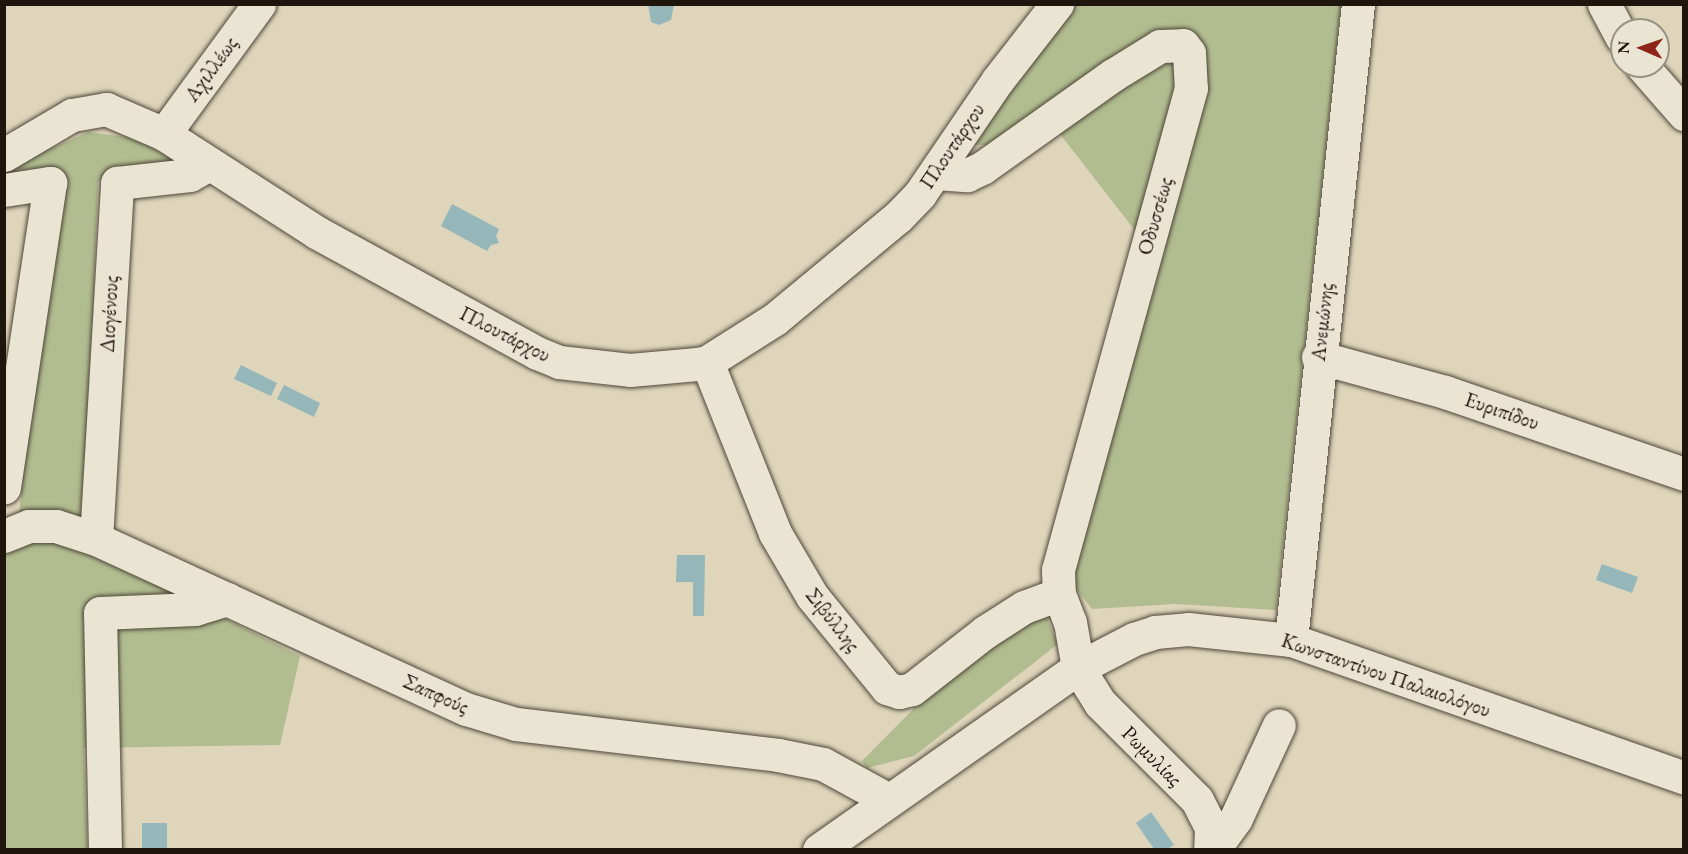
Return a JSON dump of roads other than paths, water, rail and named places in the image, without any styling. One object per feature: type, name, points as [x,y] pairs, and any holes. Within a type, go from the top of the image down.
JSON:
[{"type":"street","name":"Αχιλλέως","points":[[164,134],[259,4]]},
{"type":"street","name":"Πλουτάρχου","points":[[4,155],[72,115],[106,109],[164,134],[207,165],[316,232],[508,339],[559,362],[630,370],[707,362],[775,319],[898,217],[935,173],[997,81],[1057,4]]},
{"type":"street","name":"Ανεμώνης","points":[[1291,640],[1318,357],[1358,4]]},
{"type":"street","points":[[1604,4],[1611,18]]},
{"type":"street","name":"Οδυσσέως","points":[[935,173],[967,175],[982,168],[1113,75],[1160,46],[1183,45],[1189,53],[1191,88],[1058,570],[1059,594],[1070,622],[1078,668]]},
{"type":"street","points":[[1652,78],[1683,114]]},
{"type":"street","name":"Διογένους","points":[[96,539],[117,183],[190,176],[207,165]]},
{"type":"street","points":[[4,190],[50,183],[4,488]]},
{"type":"street","name":"Ευριπίδου","points":[[1318,357],[1445,392],[1683,474]]},
{"type":"street","name":"Σιβύλλης","points":[[707,362],[775,533],[812,596],[887,688],[899,692],[912,689],[985,632],[1024,607],[1059,594]]},
{"type":"street","name":"Σαπφούς","points":[[4,536],[29,526],[56,526],[96,539],[466,709],[516,724],[789,757],[822,764],[889,800]]},
{"type":"street","points":[[105,849],[100,613],[195,609],[227,599]]},
{"type":"street","name":"Κωνσταντίνου Παλαιολόγου","points":[[819,849],[1078,668],[1155,632],[1233,631],[1291,640],[1683,778]]},
{"type":"street","name":"Ρωμυλίας","points":[[1078,668],[1100,704],[1197,800],[1211,827],[1212,849]]},
{"type":"street","points":[[1212,849],[1236,818],[1279,724]]},
{"type":"water","points":[[648,4],[674,5],[671,20],[659,25],[651,22]]},
{"type":"water","points":[[452,204],[499,229],[496,236],[499,243],[491,245],[487,251],[441,226]]},
{"type":"water","points":[[241,365],[277,383],[271,396],[234,379]]},
{"type":"water","points":[[284,385],[320,403],[314,417],[277,399]]},
{"type":"water","points":[[677,555],[705,555],[704,616],[693,616],[693,582],[676,582]]},
{"type":"water","points":[[1602,564],[1638,577],[1632,593],[1596,580]]},
{"type":"water","points":[[1151,812],[1174,845],[1167,849],[1154,849],[1136,823]]},
{"type":"water","points":[[142,823],[167,823],[167,849],[142,849]]}]
